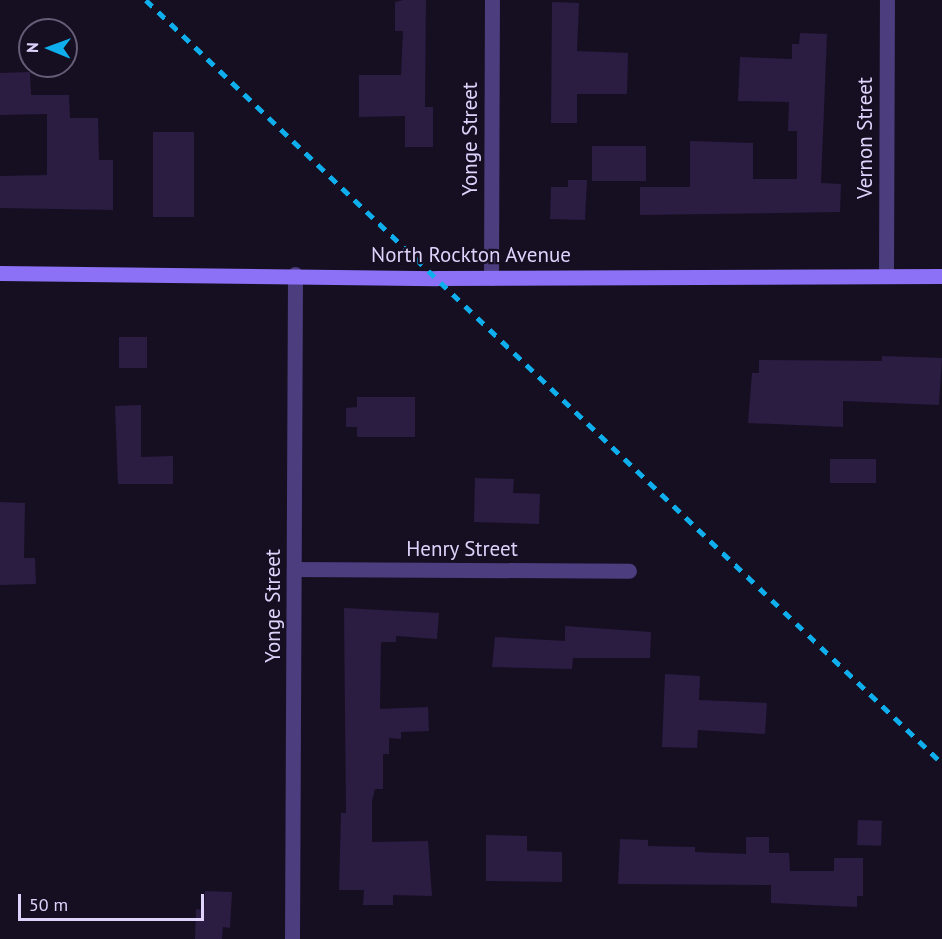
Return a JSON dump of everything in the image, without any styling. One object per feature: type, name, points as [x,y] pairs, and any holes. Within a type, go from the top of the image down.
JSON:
[{"type":"main road","name":"North Rockton Avenue","points":[[0,273],[295,274],[490,278],[942,276]]},
{"type":"street","name":"Yonge Street","points":[[490,278],[492,0]]},
{"type":"street","name":"Vernon Street","points":[[886,276],[887,0]]},
{"type":"street","name":"Yonge Street","points":[[292,939],[295,274]]},
{"type":"street","name":"Henry Street","points":[[294,569],[629,571]]},
{"type":"building","points":[[426,0],[425,107],[433,107],[433,147],[405,147],[405,116],[359,117],[359,75],[401,75],[403,31],[395,31],[395,2]]},
{"type":"building","points":[[552,2],[579,3],[577,51],[628,53],[627,94],[577,94],[577,123],[551,123]]},
{"type":"building","points":[[800,33],[827,34],[821,183],[841,184],[840,212],[640,215],[640,187],[690,187],[690,141],[753,143],[753,179],[797,179],[797,131],[788,131],[789,102],[738,101],[740,57],[792,59],[792,44],[799,44]]},
{"type":"building","points":[[18,72],[18,78],[30,78],[31,95],[69,95],[70,118],[98,118],[99,160],[113,160],[113,210],[0,208],[0,176],[47,175],[47,114],[0,115],[0,73]]},
{"type":"building","points":[[153,132],[194,132],[194,217],[153,217]]},
{"type":"building","points":[[592,146],[646,146],[646,181],[592,181]]},
{"type":"building","points":[[568,180],[587,180],[585,220],[550,219],[551,187],[568,187]]},
{"type":"building","points":[[119,337],[147,337],[147,368],[119,368]]},
{"type":"building","points":[[882,356],[942,358],[939,405],[843,401],[843,427],[748,423],[752,373],[759,373],[759,360],[882,361]]},
{"type":"building","points":[[357,397],[415,397],[415,437],[357,437],[357,427],[346,427],[346,408],[357,407]]},
{"type":"building","points":[[141,405],[141,457],[173,456],[173,484],[118,484],[115,406]]},
{"type":"building","points":[[830,459],[876,459],[876,483],[830,483]]},
{"type":"building","points":[[475,478],[514,479],[513,493],[540,494],[539,524],[474,522]]},
{"type":"building","points":[[0,502],[25,503],[24,558],[35,558],[36,584],[0,585]]},
{"type":"building","points":[[344,608],[439,613],[437,639],[396,636],[396,642],[381,642],[380,709],[428,707],[429,731],[401,732],[401,739],[389,738],[389,754],[383,754],[383,789],[375,789],[372,801],[372,842],[428,841],[432,896],[393,895],[393,905],[363,905],[364,890],[339,890],[341,813],[346,813]]},
{"type":"building","points":[[565,626],[651,632],[650,658],[573,658],[572,669],[492,667],[495,637],[565,641]]},
{"type":"building","points":[[665,674],[700,676],[699,700],[767,703],[765,734],[698,730],[697,748],[662,747]]},
{"type":"building","points":[[858,820],[882,821],[881,846],[857,845]]},
{"type":"building","points":[[486,835],[527,836],[527,851],[562,852],[562,882],[486,881]]},
{"type":"building","points":[[746,837],[769,837],[769,853],[789,853],[790,871],[834,871],[834,858],[863,858],[863,896],[857,896],[857,907],[771,903],[771,885],[618,884],[620,839],[648,840],[648,846],[695,847],[695,852],[746,854]]},
{"type":"building","points":[[205,891],[232,892],[230,928],[223,927],[222,939],[195,939],[196,909],[204,910]]},
{"type":"railway","points":[[146,0],[942,763]]}]
